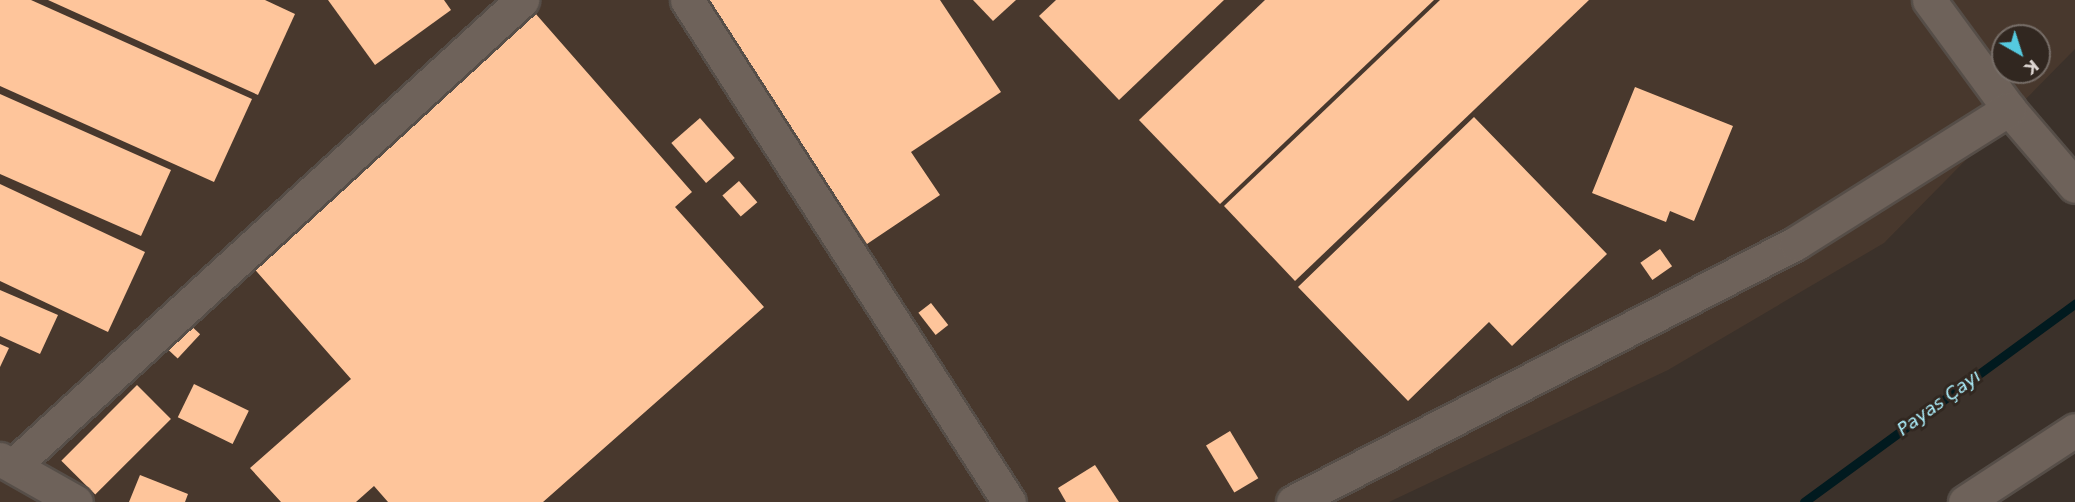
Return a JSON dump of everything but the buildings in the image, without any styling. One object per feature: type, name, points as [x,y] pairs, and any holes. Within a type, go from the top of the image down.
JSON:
[{"type":"street","points":[[76,502],[7,462],[522,0]]},
{"type":"street","points":[[687,0],[1009,502]]},
{"type":"street","points":[[1929,0],[2009,109],[2075,186]]},
{"type":"street","points":[[1293,502],[1796,243],[2009,109]]},
{"type":"street","points":[[1965,502],[2075,430]]},
{"type":"shaded area","points":[[0,0],[2075,0],[2075,49],[2051,73],[2051,24],[1991,24],[1991,84],[2041,84],[1884,243],[1668,370],[1389,502],[0,502]]},
{"type":"waterway","name":"Payas Çayı","points":[[1804,502],[2075,304]]}]
